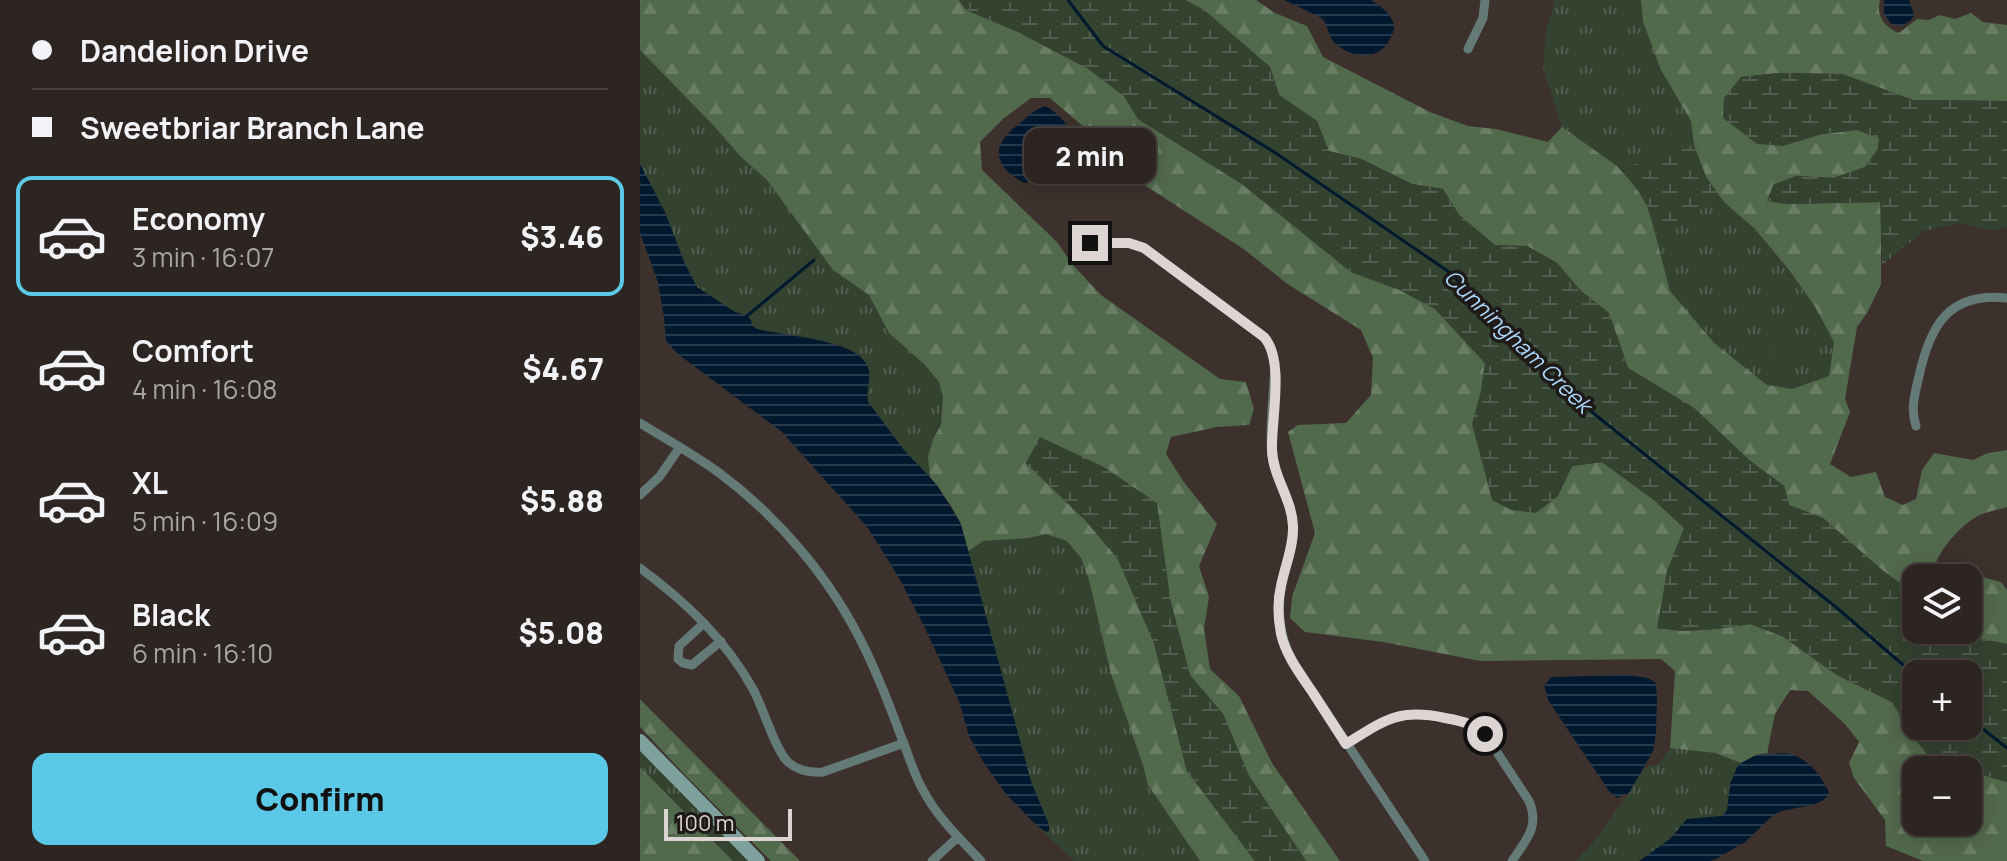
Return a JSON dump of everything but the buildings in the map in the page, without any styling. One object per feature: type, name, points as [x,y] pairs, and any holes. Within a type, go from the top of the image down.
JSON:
[{"type":"street","points":[[1468,49],[1483,18],[1485,0]]},
{"type":"street","points":[[1090,243],[1129,243],[1144,248],[1264,337],[1272,349],[1275,364],[1272,452],[1290,507],[1293,527],[1278,603],[1281,634],[1293,662],[1425,861]]},
{"type":"street","points":[[1916,426],[1913,418],[1914,397],[1928,341],[1939,322],[1964,303],[1986,297],[2007,298]]},
{"type":"street","points":[[640,423],[720,474],[762,509],[814,567],[864,647],[921,788],[939,815],[981,861]]},
{"type":"street","points":[[640,495],[660,476],[680,447]]},
{"type":"street","points":[[640,568],[674,594],[721,641],[755,693],[783,756],[795,767],[806,772],[823,772],[904,743]]},
{"type":"street","points":[[704,623],[679,646],[678,659],[692,665],[721,641]]},
{"type":"street","points":[[1346,744],[1386,720],[1402,715],[1428,714],[1464,721],[1478,728],[1529,801],[1533,812],[1529,837],[1512,861]]},
{"type":"street","points":[[640,741],[758,861]]},
{"type":"street","points":[[932,861],[958,837]]},
{"type":"green space","points":[[640,0],[959,0],[966,10],[1018,32],[1087,68],[1124,96],[1138,119],[1242,184],[1351,272],[1400,290],[1435,309],[1485,363],[1481,391],[1558,496],[1572,466],[1602,462],[1654,500],[1684,528],[1657,628],[1683,631],[1750,624],[1782,636],[1837,675],[1892,702],[1902,719],[1902,740],[1916,740],[1929,756],[1902,756],[1902,836],[1982,836],[1982,775],[2007,782],[2007,861],[1923,861],[1886,846],[1885,820],[1854,778],[1849,763],[1859,742],[1845,724],[1808,691],[1790,690],[1775,714],[1767,753],[1741,763],[1715,753],[1670,748],[1675,671],[1661,659],[1480,661],[1383,642],[1305,632],[1290,618],[1292,597],[1315,533],[1288,432],[1298,425],[1346,423],[1371,395],[1373,358],[1361,330],[1286,283],[1245,250],[1146,186],[1050,98],[1031,98],[980,142],[982,170],[1057,242],[1072,264],[1101,295],[1220,379],[1246,382],[1254,409],[1249,425],[1217,427],[1171,437],[1166,454],[1217,524],[1199,566],[1209,597],[1204,629],[1210,669],[1239,696],[1272,763],[1340,861],[1306,861],[1249,776],[1223,714],[1190,675],[1171,603],[1041,438],[1026,463],[1085,520],[1118,559],[1154,643],[1187,771],[1255,861],[1200,861],[1148,785],[1111,674],[1081,558],[1067,541],[1046,534],[983,541],[967,552],[961,524],[930,477],[928,457],[941,425],[943,397],[939,382],[889,333],[869,295],[833,270],[767,180],[741,157],[640,50]]},
{"type":"green space","points":[[959,0],[1185,0],[1204,10],[1270,67],[1279,95],[1317,121],[1329,151],[1361,159],[1412,184],[1443,189],[1459,215],[1495,245],[1527,246],[1557,263],[1581,291],[1609,313],[1628,368],[1694,408],[1749,460],[1784,486],[1789,505],[1823,518],[1902,585],[1902,644],[1982,644],[1982,639],[2007,644],[2007,782],[1982,775],[1982,756],[1929,756],[1916,740],[1982,740],[1982,660],[1902,660],[1902,719],[1892,702],[1837,675],[1782,636],[1750,624],[1683,631],[1657,628],[1667,571],[1684,528],[1654,500],[1602,462],[1572,466],[1558,496],[1536,513],[1511,510],[1492,500],[1472,424],[1485,363],[1435,309],[1400,290],[1351,272],[1242,184],[1138,119],[1124,96],[1087,68],[1018,32],[966,10]]},
{"type":"green space","points":[[1185,0],[1256,0],[1275,13],[1307,26],[1323,57],[1430,112],[1468,126],[1496,129],[1548,142],[1562,127],[1617,166],[1635,186],[1648,206],[1670,291],[1714,343],[1767,385],[1792,389],[1829,376],[1834,342],[1814,305],[1789,270],[1755,229],[1724,202],[1706,177],[1694,145],[1691,121],[1661,70],[1643,22],[1641,0],[1880,0],[1882,20],[1899,33],[1917,19],[1929,20],[1940,15],[1955,19],[1971,13],[1983,22],[2007,25],[2007,101],[1913,100],[1842,74],[1778,73],[1741,77],[1782,146],[1822,134],[1857,130],[1879,138],[1878,149],[1865,167],[1834,178],[1796,176],[1773,185],[1784,204],[1881,202],[1881,284],[1857,327],[1845,399],[1850,412],[1830,464],[1851,477],[1876,472],[1885,497],[1903,505],[1916,499],[1922,470],[1934,453],[1973,460],[1988,453],[2007,450],[2007,507],[1980,515],[1969,522],[1947,544],[1935,564],[1902,564],[1902,585],[1823,518],[1789,505],[1784,486],[1749,460],[1694,408],[1628,368],[1609,313],[1581,291],[1557,263],[1527,246],[1495,245],[1459,215],[1443,189],[1412,184],[1361,159],[1328,151],[1317,121],[1279,95],[1270,67],[1204,10]]},
{"type":"green space","points":[[1555,0],[1641,0],[1643,22],[1661,70],[1691,121],[1694,145],[1724,202],[1755,229],[1788,270],[1814,305],[1834,342],[1829,376],[1792,389],[1767,385],[1714,344],[1670,291],[1648,206],[1617,166],[1562,127],[1543,68],[1546,30]]},
{"type":"green space","points":[[640,50],[741,157],[767,180],[833,270],[869,295],[889,333],[939,382],[943,397],[941,425],[928,457],[930,477],[904,450],[868,402],[869,374],[861,357],[837,344],[757,329],[743,313],[735,312],[697,287],[665,212],[640,164]]},
{"type":"green space","points":[[1778,73],[1842,74],[1913,100],[2007,101],[2007,226],[1994,231],[1959,223],[1924,231],[1882,265],[1880,202],[1784,204],[1767,201],[1773,185],[1796,176],[1834,178],[1865,167],[1878,149],[1879,138],[1857,130],[1822,134],[1782,146],[1757,144],[1723,118],[1724,98],[1741,77]]},
{"type":"green space","points":[[1694,145],[1706,177],[1724,202],[1688,214],[1656,235],[1642,198],[1617,166],[1637,164],[1673,148]]},
{"type":"green space","points":[[1780,318],[1791,324],[1789,353],[1785,359],[1773,353],[1770,341],[1770,327]]},
{"type":"green space","points":[[1040,437],[1104,467],[1157,503],[1171,603],[1190,675],[1223,714],[1249,776],[1306,861],[1255,861],[1187,771],[1154,643],[1118,559],[1085,520],[1026,463]]},
{"type":"green space","points":[[1046,534],[1067,541],[1081,558],[1111,674],[1148,785],[1200,861],[1074,861],[1036,825],[1040,828],[1041,806],[1031,781],[967,552],[983,541]]},
{"type":"green space","points":[[1048,572],[1061,577],[1061,590],[1052,600],[1039,602],[1033,597],[1034,585]]},
{"type":"green space","points":[[1982,577],[2001,582],[2007,590],[2007,644],[1982,639]]},
{"type":"green space","points":[[640,699],[800,861],[771,861],[685,775],[640,727]]},
{"type":"green space","points":[[1670,748],[1715,753],[1741,763],[1727,810],[1722,816],[1687,819],[1670,839],[1639,861],[1575,861],[1592,844],[1643,769],[1659,763]]},
{"type":"green space","points":[[640,749],[750,861],[733,861],[640,767]]},
{"type":"green space","points":[[640,767],[733,861],[640,861]]},
{"type":"water","points":[[1284,0],[1371,0],[1389,15],[1394,30],[1380,51],[1366,56],[1351,53],[1334,42],[1322,18]]},
{"type":"water","points":[[1884,0],[1909,0],[1914,15],[1911,20],[1902,26],[1891,24],[1884,14]]},
{"type":"water","points":[[1045,106],[1063,120],[1071,141],[1065,154],[1052,167],[1038,178],[1024,183],[1006,170],[999,155],[1000,147],[1010,132]]},
{"type":"water","points":[[640,164],[665,212],[697,287],[735,312],[746,315],[757,329],[834,344],[860,356],[867,365],[868,402],[904,450],[937,485],[961,524],[1031,781],[1049,831],[1036,825],[1006,794],[982,760],[924,626],[868,528],[782,432],[678,354],[666,341],[658,282],[640,233]]},
{"type":"water","points":[[1626,675],[1648,678],[1656,683],[1656,733],[1653,751],[1629,793],[1617,798],[1609,791],[1548,700],[1544,685],[1552,677]]},
{"type":"water","points":[[1786,753],[1812,767],[1829,792],[1828,796],[1812,805],[1781,811],[1745,842],[1716,859],[1639,861],[1670,839],[1687,819],[1722,816],[1727,810],[1730,784],[1738,765],[1756,755]]},
{"type":"waterway","name":"Cunningham Creek","points":[[1068,0],[1103,46],[1274,152],[1449,272],[1558,385],[1837,608],[1902,664]]},
{"type":"waterway","points":[[747,316],[814,260]]},
{"type":"waterway","name":"Cunningham Creek","points":[[1982,728],[2007,748]]},
{"type":"route","points":[[1090,243],[1129,243],[1144,248],[1269,343],[1275,364],[1272,452],[1274,466],[1290,507],[1293,527],[1278,603],[1281,634],[1293,662],[1346,744],[1386,720],[1415,713],[1464,721],[1485,734]]}]
